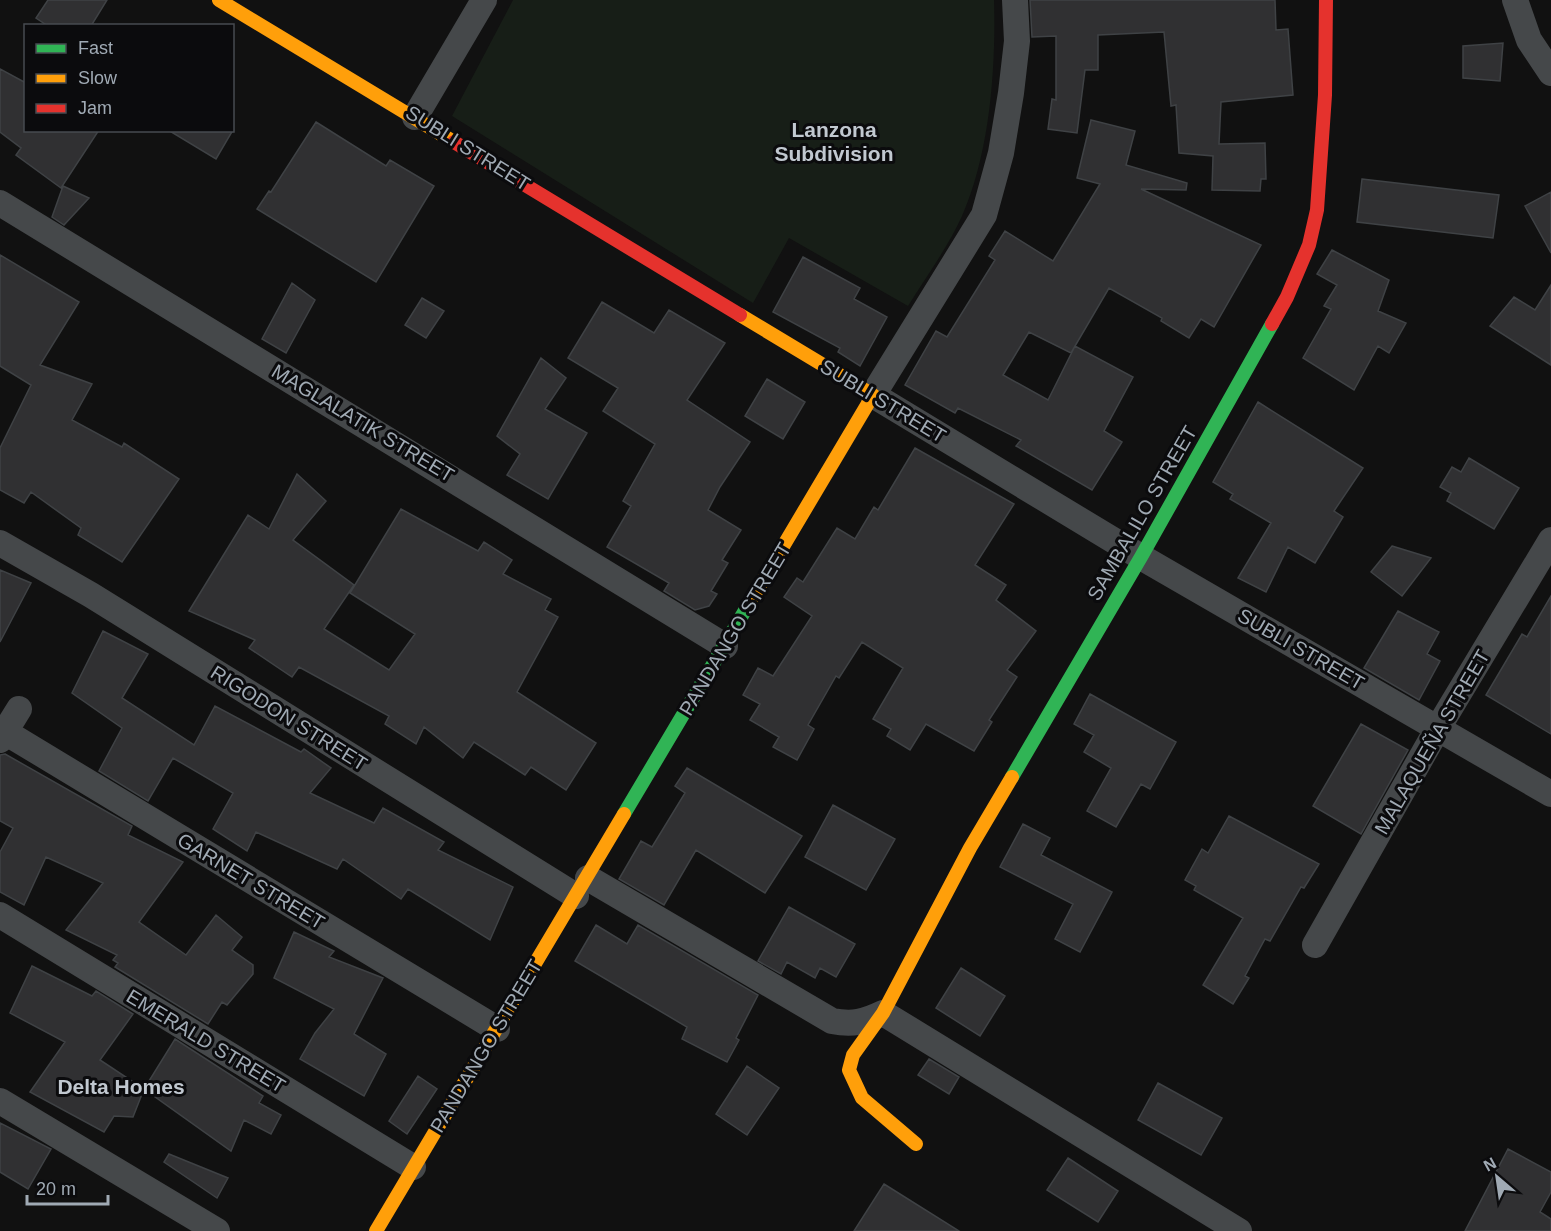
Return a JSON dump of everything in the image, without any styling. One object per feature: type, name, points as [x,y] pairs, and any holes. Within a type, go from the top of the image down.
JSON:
[{"type":"street","name":"SUBLI STREET","points":[[219,0],[1141,556],[1551,794]]},
{"type":"street","points":[[415,117],[484,0]]},
{"type":"street","name":"PANDANGO STREET","points":[[376,1231],[873,395],[984,215],[1001,153],[1011,93],[1017,41],[1015,0]]},
{"type":"street","name":"SAMBALILO STREET","points":[[916,1144],[862,1098],[849,1070],[854,1055],[883,1013],[970,848],[1141,556],[1287,297],[1309,245],[1317,210],[1321,172],[1326,0]]},
{"type":"street","points":[[1515,0],[1529,40],[1551,73]]},
{"type":"street","name":"MAGLALATIK STREET","points":[[0,203],[725,646]]},
{"type":"street","name":"RIGODON STREET","points":[[0,543],[582,887],[832,1021],[851,1025],[883,1013]]},
{"type":"street","name":"MALAQUEÑA STREET","points":[[1315,945],[1438,728],[1549,548]]},
{"type":"street","points":[[3,736],[19,709]]},
{"type":"street","name":"GARNET STREET","points":[[3,736],[497,1029]]},
{"type":"street","name":"EMERALD STREET","points":[[0,915],[413,1167]]},
{"type":"street","points":[[883,1013],[1239,1231]]},
{"type":"street","points":[[0,1101],[217,1231]]},
{"type":"shaded area","points":[[513,0],[994,0],[992,82],[979,165],[956,228],[908,306],[789,238],[753,303],[452,116]]},
{"type":"building","points":[[48,0],[107,0],[92,24],[45,24],[36,18]]},
{"type":"building","points":[[1030,0],[1275,0],[1276,30],[1288,29],[1293,95],[1221,102],[1219,144],[1265,143],[1266,179],[1261,179],[1260,191],[1212,190],[1213,156],[1179,153],[1176,105],[1171,106],[1164,32],[1098,35],[1098,70],[1085,70],[1077,133],[1048,129],[1052,99],[1056,100],[1056,36],[1032,37]]},
{"type":"building","points":[[1503,43],[1500,81],[1463,78],[1463,46]]},
{"type":"building","points":[[0,69],[24,82],[24,132],[98,132],[61,188],[16,155],[21,148],[0,132]]},
{"type":"building","points":[[1091,120],[1135,131],[1126,165],[1187,183],[1186,190],[1141,189],[1261,245],[1214,327],[1201,319],[1189,338],[1161,321],[1162,318],[1109,288],[1075,346],[1133,377],[1104,431],[1122,442],[1092,490],[1016,446],[1021,440],[958,408],[955,413],[905,385],[936,331],[947,337],[995,260],[989,256],[1005,231],[1053,261],[1100,184],[1077,178]],"holes":[[[1029,332],[1071,353],[1074,347],[1048,400],[1003,375]]]},
{"type":"building","points":[[316,122],[386,166],[390,160],[434,186],[376,282],[257,209],[269,191],[271,192]]},
{"type":"building","points":[[171,132],[232,132],[216,159]]},
{"type":"building","points":[[1362,179],[1499,195],[1493,238],[1357,222]]},
{"type":"building","points":[[63,186],[89,198],[64,225],[52,217]]},
{"type":"building","points":[[1551,192],[1551,253],[1525,206]]},
{"type":"building","points":[[1332,250],[1389,280],[1378,311],[1406,323],[1389,353],[1378,346],[1354,390],[1303,358],[1331,309],[1324,306],[1337,285],[1317,274]]},
{"type":"building","points":[[0,255],[79,302],[40,365],[92,384],[72,420],[122,447],[124,443],[179,479],[122,562],[78,535],[81,528],[31,492],[24,503],[0,490],[0,448],[31,385],[0,366]]},
{"type":"building","points":[[803,257],[860,288],[854,299],[887,317],[860,366],[838,352],[840,348],[773,312]]},
{"type":"building","points":[[292,283],[315,300],[286,353],[262,339]]},
{"type":"building","points":[[1551,285],[1551,365],[1490,326],[1514,297],[1535,310]]},
{"type":"building","points":[[422,298],[444,311],[426,338],[405,325]]},
{"type":"building","points":[[602,302],[654,333],[669,310],[725,343],[687,400],[750,442],[720,487],[708,510],[741,530],[722,560],[728,563],[711,591],[717,594],[709,606],[695,610],[664,591],[669,583],[607,547],[631,506],[623,501],[655,444],[603,411],[618,388],[568,358]]},
{"type":"building","points":[[541,358],[566,378],[545,409],[587,433],[548,499],[507,475],[520,454],[497,436]]},
{"type":"building","points":[[767,379],[805,402],[783,439],[745,416]]},
{"type":"building","points":[[1258,402],[1363,468],[1334,511],[1343,517],[1315,563],[1288,547],[1266,592],[1238,578],[1271,523],[1230,499],[1233,494],[1213,482]]},
{"type":"building","points":[[915,448],[1014,504],[975,565],[1006,585],[996,600],[1036,631],[1007,670],[1017,677],[989,720],[992,722],[974,751],[926,724],[910,750],[887,736],[891,729],[873,719],[903,668],[862,642],[839,678],[836,676],[808,725],[814,729],[797,760],[773,747],[779,737],[750,720],[760,704],[743,695],[758,668],[773,676],[812,616],[784,597],[797,578],[803,582],[837,528],[855,539],[874,507],[878,510]]},
{"type":"building","points":[[1469,458],[1519,488],[1494,529],[1447,501],[1451,493],[1440,487],[1452,467],[1461,472]]},
{"type":"building","points":[[297,474],[326,501],[293,540],[354,585],[324,629],[389,670],[415,634],[350,593],[401,509],[478,551],[484,542],[512,560],[503,574],[551,599],[545,610],[558,617],[517,692],[596,743],[566,790],[531,767],[525,775],[474,742],[463,758],[424,727],[416,744],[385,724],[389,716],[299,667],[292,677],[249,648],[255,640],[189,611],[248,515],[269,529]]},
{"type":"building","points":[[1392,546],[1431,558],[1402,596],[1371,572]]},
{"type":"building","points":[[0,570],[31,583],[0,642]]},
{"type":"building","points":[[1551,596],[1551,734],[1486,695],[1522,634],[1527,637]]},
{"type":"building","points":[[1398,611],[1439,632],[1427,654],[1440,661],[1419,700],[1364,668]]},
{"type":"building","points":[[103,631],[148,654],[122,698],[194,745],[215,706],[301,752],[304,749],[331,768],[310,793],[374,823],[383,808],[444,842],[438,850],[513,887],[490,940],[408,889],[401,899],[343,859],[337,869],[256,832],[247,851],[213,829],[233,793],[173,758],[148,801],[99,771],[122,728],[72,693]]},
{"type":"building","points":[[1090,694],[1176,742],[1150,789],[1141,784],[1116,827],[1087,811],[1111,768],[1084,752],[1094,735],[1074,724]]},
{"type":"building","points":[[1361,724],[1408,750],[1361,834],[1313,806]]},
{"type":"building","points":[[5,754],[132,826],[128,835],[183,862],[139,922],[186,955],[216,915],[242,937],[232,950],[253,965],[253,974],[227,1005],[222,1002],[208,1024],[115,967],[118,963],[113,960],[117,955],[66,930],[103,883],[46,857],[24,905],[0,892],[0,852],[13,828],[0,821],[0,755]]},
{"type":"building","points":[[687,768],[802,836],[765,893],[696,850],[664,905],[619,879],[641,841],[652,847],[685,793],[675,786]]},
{"type":"building","points":[[833,805],[895,839],[866,890],[805,857]]},
{"type":"building","points":[[1229,816],[1319,864],[1304,888],[1301,887],[1270,941],[1265,939],[1245,976],[1249,978],[1233,1004],[1203,985],[1243,918],[1194,890],[1196,886],[1185,880],[1202,849],[1208,853]]},
{"type":"building","points":[[1023,824],[1050,838],[1041,855],[1112,892],[1080,952],[1055,939],[1073,904],[1000,867]]},
{"type":"building","points":[[789,907],[855,944],[836,977],[820,968],[815,978],[787,962],[781,974],[758,961]]},
{"type":"building","points":[[596,925],[627,944],[638,925],[758,995],[736,1038],[739,1040],[727,1062],[682,1039],[687,1027],[575,961]]},
{"type":"building","points":[[294,932],[334,951],[329,957],[383,978],[354,1034],[386,1054],[364,1096],[300,1059],[315,1033],[334,1009],[274,978]]},
{"type":"building","points":[[32,966],[92,996],[96,991],[133,1014],[100,1060],[144,1089],[133,1117],[114,1116],[104,1132],[30,1092],[65,1042],[10,1013]]},
{"type":"building","points":[[961,968],[1005,996],[980,1036],[936,1008]]},
{"type":"building","points":[[175,1039],[263,1096],[259,1103],[281,1115],[271,1134],[244,1120],[231,1151],[144,1089]]},
{"type":"building","points":[[929,1059],[959,1077],[949,1094],[918,1075]]},
{"type":"building","points":[[747,1066],[779,1088],[747,1135],[716,1114]]},
{"type":"building","points":[[418,1076],[437,1089],[407,1134],[389,1121]]},
{"type":"building","points":[[1158,1083],[1222,1118],[1201,1155],[1138,1120]]},
{"type":"building","points":[[0,1123],[51,1149],[28,1189],[0,1172]]},
{"type":"building","points":[[1508,1149],[1551,1172],[1551,1192],[1540,1212],[1551,1219],[1551,1231],[1465,1231]]},
{"type":"building","points":[[169,1154],[228,1178],[217,1198],[164,1162]]},
{"type":"building","points":[[1068,1158],[1118,1191],[1098,1222],[1047,1190]]},
{"type":"building","points":[[884,1184],[959,1231],[854,1231]]},
{"type":"traffic: fast","points":[[1012,777],[1141,557],[1272,324]]},
{"type":"traffic: fast","points":[[624,814],[753,597]]},
{"type":"traffic: slow","points":[[219,0],[454,142]]},
{"type":"traffic: slow","points":[[740,315],[873,395],[753,597]]},
{"type":"traffic: slow","points":[[916,1144],[862,1098],[849,1070],[853,1055],[883,1013],[970,848],[1012,777]]},
{"type":"traffic: slow","points":[[376,1231],[624,814]]},
{"type":"traffic: jam","points":[[1272,324],[1287,297],[1309,245],[1317,210],[1325,95],[1326,0]]},
{"type":"traffic: jam","points":[[454,142],[740,315]]},
{"type":"district","name":"Lanzona Subdivision","points":[[834,142]]},
{"type":"district","name":"Delta Homes","points":[[121,1087]]}]
